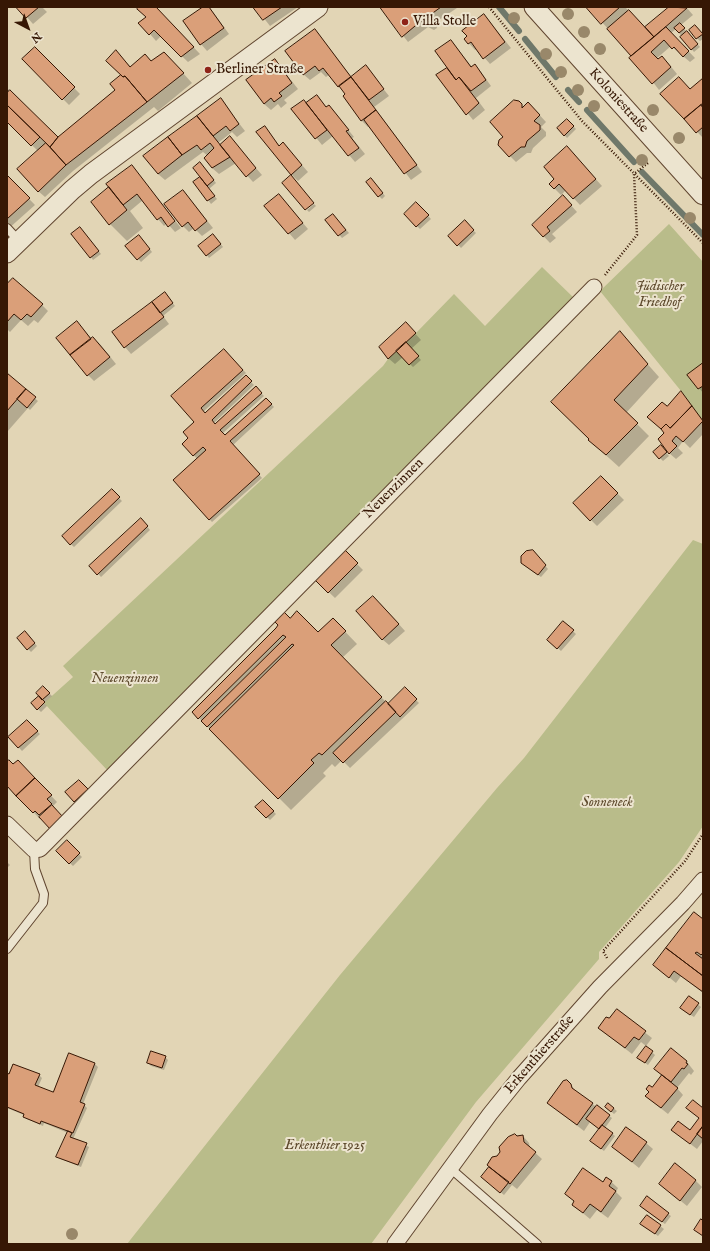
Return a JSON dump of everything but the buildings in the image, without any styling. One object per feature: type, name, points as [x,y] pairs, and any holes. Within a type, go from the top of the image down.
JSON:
[{"type":"street","points":[[11,241],[92,174],[318,7]]},
{"type":"street","name":"Koloniestraße","points":[[534,7],[703,195]]},
{"type":"street","name":"Neuenzinnen","points":[[34,850],[40,849],[47,842],[594,287]]},
{"type":"street","points":[[7,824],[34,850]]},
{"type":"street","name":"Erkenthierstraße","points":[[395,1244],[450,1168],[519,1078],[615,972],[683,903],[703,880]]},
{"type":"lane","points":[[7,948],[43,903],[44,894],[35,869],[34,850]]},
{"type":"lane","points":[[450,1168],[537,1244]]},
{"type":"path","points":[[489,7],[582,121],[703,242]]},
{"type":"path","points":[[634,174],[662,151]]},
{"type":"path","points":[[594,287],[637,235],[634,174]]},
{"type":"path","points":[[615,972],[603,951],[685,861],[703,834]]},
{"type":"green space","name":"Jüdischer Friedhof","points":[[669,224],[703,262],[703,421],[681,391],[600,291]]},
{"type":"green space","name":"Neuenzinnen","points":[[542,267],[575,299],[108,771],[44,703],[73,677],[63,666],[383,366],[388,359],[454,294],[485,326]]},
{"type":"green space","name":"Erkenthier 1925","points":[[693,540],[703,544],[703,826],[679,862],[599,952],[599,959],[476,1102],[371,1244],[127,1244],[340,975],[524,758]]},
{"type":"waterway","points":[[499,7],[519,31]]},
{"type":"waterway","points":[[525,39],[556,77]]},
{"type":"waterway","points":[[568,90],[579,102]]},
{"type":"waterway","points":[[587,110],[634,162]]},
{"type":"waterway","points":[[642,172],[703,235]]},
{"type":"place","name":"Villa Stolle","points":[[405,22]]},
{"type":"place","name":"Berliner Straße","points":[[208,70]]},
{"type":"park label","name":"Sonneneck","points":[[607,803]]}]
